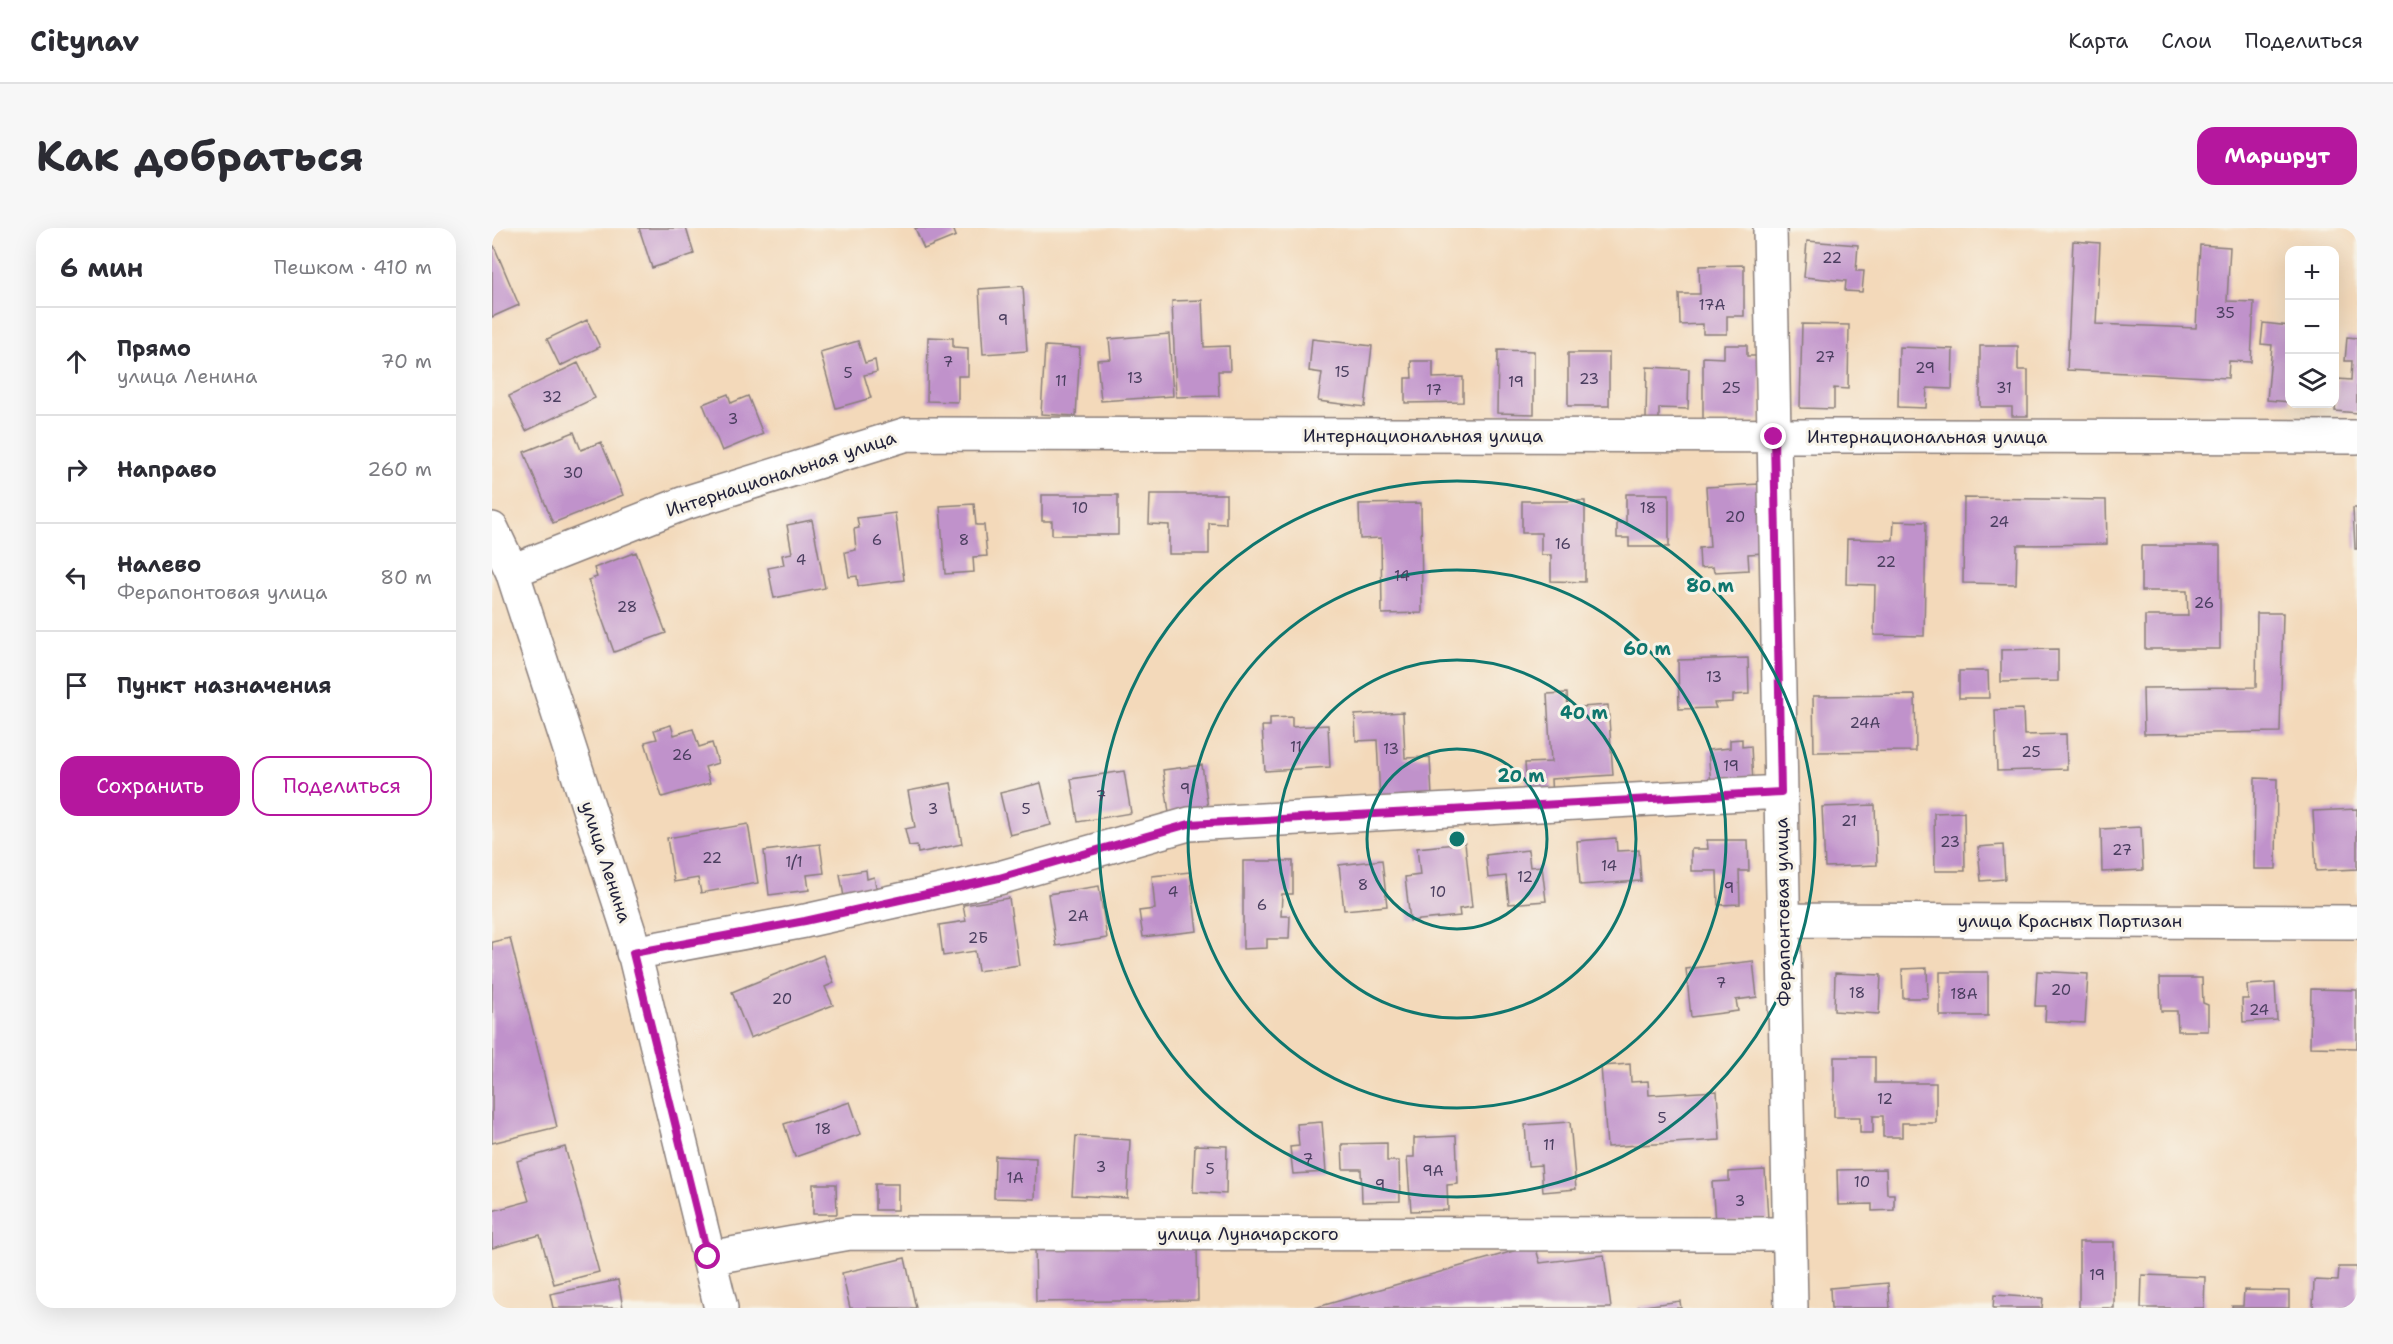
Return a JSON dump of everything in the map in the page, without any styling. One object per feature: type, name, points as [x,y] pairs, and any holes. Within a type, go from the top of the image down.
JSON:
[{"type":"street","name":"Ферапонтовая улица","points":[[1770,228],[1791,1308]]},
{"type":"street","name":"Интернациональная улица","points":[[512,571],[682,504],[907,434],[2357,437]]},
{"type":"street","name":"улица Ленина","points":[[492,529],[512,571],[629,932],[721,1308]]},
{"type":"street","points":[[633,953],[805,921],[999,878],[1189,824],[1781,792]]},
{"type":"street","name":"улица Красных Партизан","points":[[1783,920],[2357,922]]},
{"type":"street","name":"улица Луначарского","points":[[708,1257],[850,1233],[1789,1234]]},
{"type":"building","points":[[639,228],[686,228],[694,254],[652,268]]},
{"type":"building","points":[[915,228],[953,228],[956,236],[924,249]]},
{"type":"building","points":[[1807,241],[1858,245],[1856,271],[1864,271],[1862,292],[1845,291],[1846,281],[1804,277]]},
{"type":"building","points":[[2073,241],[2100,243],[2096,324],[2196,328],[2200,245],[2230,247],[2227,301],[2254,302],[2251,362],[2229,361],[2228,378],[2067,370]]},
{"type":"building","points":[[494,246],[519,305],[492,317],[492,247]]},
{"type":"building","points":[[1744,265],[1744,316],[1727,316],[1727,334],[1703,334],[1703,324],[1680,325],[1679,294],[1700,294],[1699,266]]},
{"type":"building","points":[[1023,286],[1027,351],[983,354],[979,289]]},
{"type":"building","points":[[1202,300],[1204,347],[1229,346],[1230,371],[1218,371],[1219,396],[1176,397],[1172,301]]},
{"type":"building","points":[[587,320],[600,347],[560,366],[547,339]]},
{"type":"building","points":[[2263,323],[2285,325],[2285,402],[2267,400],[2272,345],[2261,344]]},
{"type":"building","points":[[1802,324],[1849,325],[1848,389],[1834,388],[1834,409],[1800,408]]},
{"type":"building","points":[[1169,334],[1173,396],[1101,401],[1097,360],[1111,359],[1109,339]]},
{"type":"building","points":[[928,337],[953,338],[953,347],[968,348],[968,376],[958,376],[958,402],[927,401]]},
{"type":"building","points":[[2347,337],[2357,338],[2357,413],[2335,411],[2335,408],[2339,408],[2339,379],[2351,380],[2352,361],[2345,361]]},
{"type":"building","points":[[1312,339],[1372,346],[1365,407],[1318,401],[1322,373],[1309,371]]},
{"type":"building","points":[[858,341],[865,363],[875,360],[877,372],[864,375],[871,398],[836,408],[820,352]]},
{"type":"building","points":[[1724,345],[1747,345],[1747,356],[1760,356],[1759,420],[1703,419],[1703,357],[1724,358]]},
{"type":"building","points":[[1045,346],[1080,348],[1076,416],[1041,414]]},
{"type":"building","points":[[1980,346],[2018,346],[2018,370],[2028,370],[2028,416],[2012,416],[2012,407],[1980,407]]},
{"type":"building","points":[[1899,347],[1953,349],[1952,389],[1927,388],[1926,408],[1898,407]]},
{"type":"building","points":[[1498,350],[1534,351],[1534,414],[1497,413]]},
{"type":"building","points":[[1568,353],[1609,353],[1609,406],[1568,406]]},
{"type":"building","points":[[1411,361],[1433,361],[1433,378],[1463,377],[1463,402],[1405,403],[1405,378],[1412,378]]},
{"type":"building","points":[[578,363],[595,398],[526,431],[509,396]]},
{"type":"building","points":[[1647,367],[1689,369],[1688,409],[1659,408],[1659,420],[1646,419]]},
{"type":"building","points":[[728,394],[731,403],[748,396],[763,434],[722,451],[703,404]]},
{"type":"building","points":[[574,432],[581,450],[601,442],[623,495],[553,523],[524,452]]},
{"type":"building","points":[[1759,484],[1764,553],[1748,554],[1749,570],[1714,572],[1713,567],[1700,568],[1699,548],[1710,547],[1706,487]]},
{"type":"building","points":[[1150,494],[1226,494],[1226,524],[1209,523],[1209,554],[1169,554],[1169,525],[1149,524]]},
{"type":"building","points":[[1626,494],[1669,494],[1669,547],[1629,547],[1629,538],[1617,538],[1617,523],[1626,523]]},
{"type":"building","points":[[1042,495],[1118,495],[1118,535],[1052,535],[1052,521],[1042,521]]},
{"type":"building","points":[[1964,498],[2106,500],[2107,544],[2017,545],[2016,584],[1963,583]]},
{"type":"building","points":[[1522,501],[1585,501],[1585,582],[1551,581],[1551,555],[1541,555],[1541,533],[1522,533]]},
{"type":"building","points":[[1421,503],[1422,613],[1382,614],[1381,538],[1360,539],[1359,504]]},
{"type":"building","points":[[974,504],[976,525],[984,525],[987,556],[973,557],[974,572],[945,574],[940,506]]},
{"type":"building","points":[[2353,508],[2357,508],[2357,549],[2355,549]]},
{"type":"building","points":[[895,513],[904,580],[858,586],[857,576],[849,577],[845,552],[856,550],[854,529],[859,528],[857,518]]},
{"type":"building","points":[[812,520],[825,588],[774,598],[768,568],[784,565],[782,555],[792,553],[787,525]]},
{"type":"building","points":[[1894,521],[1926,522],[1924,636],[1874,635],[1875,585],[1846,584],[1847,539],[1893,540]]},
{"type":"building","points":[[2141,546],[2220,546],[2220,649],[2145,649],[2145,616],[2188,616],[2187,591],[2141,591]]},
{"type":"building","points":[[636,552],[666,633],[614,652],[588,580],[597,577],[594,568]]},
{"type":"building","points":[[2257,613],[2283,613],[2280,732],[2144,734],[2143,688],[2256,687]]},
{"type":"building","points":[[2058,649],[2058,681],[2001,682],[2001,650]]},
{"type":"building","points":[[1748,658],[1749,694],[1733,695],[1733,702],[1714,703],[1716,708],[1679,709],[1678,660]]},
{"type":"building","points":[[1959,671],[1988,671],[1989,698],[1959,698]]},
{"type":"building","points":[[1567,693],[1568,708],[1608,705],[1613,775],[1551,779],[1552,800],[1528,801],[1525,763],[1551,762],[1547,694]]},
{"type":"building","points":[[1915,695],[1916,751],[1814,752],[1813,696]]},
{"type":"building","points":[[2023,709],[2024,735],[2066,734],[2067,769],[1997,771],[1995,710]]},
{"type":"building","points":[[1403,712],[1405,758],[1430,757],[1432,798],[1380,801],[1377,740],[1356,741],[1355,715]]},
{"type":"building","points":[[1292,717],[1292,727],[1328,725],[1330,767],[1265,771],[1262,726],[1270,726],[1270,718]]},
{"type":"building","points":[[671,725],[674,735],[693,729],[699,747],[712,743],[718,763],[705,767],[710,783],[662,797],[645,742],[657,739],[654,730]]},
{"type":"building","points":[[1742,739],[1742,747],[1751,746],[1753,783],[1711,785],[1708,750],[1730,748],[1730,740]]},
{"type":"building","points":[[1202,765],[1208,808],[1169,813],[1163,770]]},
{"type":"building","points":[[1124,771],[1131,813],[1078,822],[1071,779]]},
{"type":"building","points":[[2255,778],[2277,779],[2276,869],[2254,869]]},
{"type":"building","points":[[951,783],[962,844],[918,853],[917,845],[909,846],[905,829],[915,827],[908,791]]},
{"type":"building","points":[[1041,783],[1051,825],[1010,835],[1000,793]]},
{"type":"building","points":[[1875,805],[1877,865],[1825,867],[1822,807]]},
{"type":"building","points":[[2357,809],[2357,869],[2316,871],[2313,811]]},
{"type":"building","points":[[1964,812],[1965,871],[1935,871],[1934,813]]},
{"type":"building","points":[[748,824],[758,883],[701,893],[698,878],[674,882],[667,838]]},
{"type":"building","points":[[2141,827],[2143,870],[2102,872],[2101,829]]},
{"type":"building","points":[[1616,838],[1617,851],[1639,850],[1641,881],[1580,885],[1577,841]]},
{"type":"building","points":[[1707,840],[1748,840],[1749,871],[1739,871],[1740,904],[1718,905],[1717,871],[1691,871],[1691,849],[1708,849]]},
{"type":"building","points":[[1465,843],[1472,907],[1459,909],[1460,916],[1410,921],[1405,877],[1420,875],[1417,848]]},
{"type":"building","points":[[820,844],[824,873],[807,875],[809,890],[769,895],[764,851]]},
{"type":"building","points":[[2003,845],[2005,879],[1981,881],[1978,847]]},
{"type":"building","points":[[1528,850],[1530,867],[1542,866],[1546,901],[1509,904],[1506,876],[1488,878],[1486,855]]},
{"type":"building","points":[[1382,860],[1387,906],[1344,910],[1339,865]]},
{"type":"building","points":[[1243,861],[1293,861],[1293,894],[1282,894],[1281,916],[1290,916],[1289,939],[1267,939],[1267,948],[1243,949]]},
{"type":"building","points":[[866,870],[867,879],[874,877],[877,891],[844,897],[840,874]]},
{"type":"building","points":[[1190,872],[1197,931],[1143,937],[1139,911],[1155,909],[1152,876]]},
{"type":"building","points":[[1099,886],[1107,938],[1056,946],[1048,894]]},
{"type":"building","points":[[1009,898],[1019,965],[978,971],[975,951],[943,956],[939,925],[966,921],[963,905]]},
{"type":"building","points":[[510,938],[557,1127],[492,1143],[492,942]]},
{"type":"building","points":[[823,955],[834,983],[825,987],[833,1005],[750,1038],[732,992]]},
{"type":"building","points":[[1753,961],[1757,997],[1736,1000],[1738,1011],[1691,1017],[1686,969]]},
{"type":"building","points":[[1927,968],[1928,998],[1903,998],[1902,969]]},
{"type":"building","points":[[2037,971],[2088,974],[2085,1023],[2045,1021],[2046,1006],[2035,1006]]},
{"type":"building","points":[[1940,972],[1988,972],[1988,1016],[1940,1016]]},
{"type":"building","points":[[1835,973],[1881,975],[1879,1014],[1834,1011]]},
{"type":"building","points":[[2160,978],[2202,978],[2203,1003],[2208,1005],[2208,1031],[2178,1031],[2177,1011],[2161,1011]]},
{"type":"building","points":[[2275,983],[2277,1020],[2243,1022],[2242,999],[2248,999],[2247,985]]},
{"type":"building","points":[[2311,989],[2357,990],[2357,1048],[2310,1047]]},
{"type":"building","points":[[1834,1057],[1875,1057],[1875,1083],[1936,1083],[1936,1123],[1902,1123],[1902,1137],[1883,1137],[1883,1116],[1873,1116],[1873,1133],[1860,1133],[1860,1117],[1834,1117]]},
{"type":"building","points":[[1630,1064],[1631,1082],[1648,1081],[1649,1095],[1717,1091],[1720,1140],[1607,1147],[1601,1066]]},
{"type":"building","points":[[850,1102],[861,1134],[795,1157],[784,1124]]},
{"type":"building","points":[[1322,1122],[1326,1172],[1293,1174],[1290,1147],[1299,1146],[1297,1124]]},
{"type":"building","points":[[1570,1122],[1576,1189],[1543,1192],[1541,1165],[1528,1166],[1525,1125]]},
{"type":"building","points":[[1076,1136],[1130,1140],[1127,1198],[1072,1195]]},
{"type":"building","points":[[1456,1136],[1458,1184],[1447,1185],[1448,1210],[1411,1211],[1407,1157],[1414,1157],[1414,1138]]},
{"type":"building","points":[[1387,1143],[1387,1161],[1399,1161],[1400,1201],[1362,1202],[1361,1169],[1343,1169],[1342,1144]]},
{"type":"building","points":[[1195,1145],[1227,1146],[1226,1194],[1193,1192]]},
{"type":"building","points":[[565,1147],[599,1272],[554,1284],[540,1235],[492,1248],[492,1211],[529,1201],[517,1161]]},
{"type":"building","points":[[995,1156],[1036,1158],[1035,1199],[994,1198]]},
{"type":"building","points":[[1886,1169],[1887,1194],[1894,1194],[1894,1210],[1872,1211],[1872,1204],[1838,1205],[1837,1170]]},
{"type":"building","points":[[1765,1170],[1768,1219],[1715,1222],[1712,1182],[1729,1181],[1729,1172]]},
{"type":"building","points":[[813,1184],[836,1184],[837,1214],[813,1214]]},
{"type":"building","points":[[875,1184],[898,1184],[898,1210],[875,1210]]},
{"type":"building","points":[[2079,1242],[2114,1242],[2114,1308],[2079,1308]]},
{"type":"building","points":[[1197,1244],[1198,1300],[1036,1302],[1035,1246]]},
{"type":"building","points":[[1535,1245],[1540,1263],[1604,1255],[1611,1308],[1314,1308]]},
{"type":"building","points":[[905,1258],[916,1308],[850,1308],[842,1273]]},
{"type":"building","points":[[2339,1267],[2357,1267],[2357,1308],[2313,1308],[2314,1280],[2338,1281]]},
{"type":"building","points":[[2142,1275],[2205,1277],[2204,1308],[2141,1308]]},
{"type":"building","points":[[618,1280],[623,1308],[553,1308],[550,1294]]},
{"type":"building","points":[[1888,1283],[1890,1308],[1831,1308],[1830,1288]]},
{"type":"building","points":[[2244,1290],[2289,1291],[2289,1308],[2232,1308],[2232,1306],[2243,1306]]},
{"type":"building","points":[[1994,1295],[2043,1298],[2042,1308],[1993,1308]]},
{"type":"building","points":[[1680,1301],[1681,1308],[1638,1308],[1638,1307]]},
{"type":"route","points":[[708,1257],[633,953],[805,921],[999,878],[1189,824],[1781,792],[1774,437]]}]
